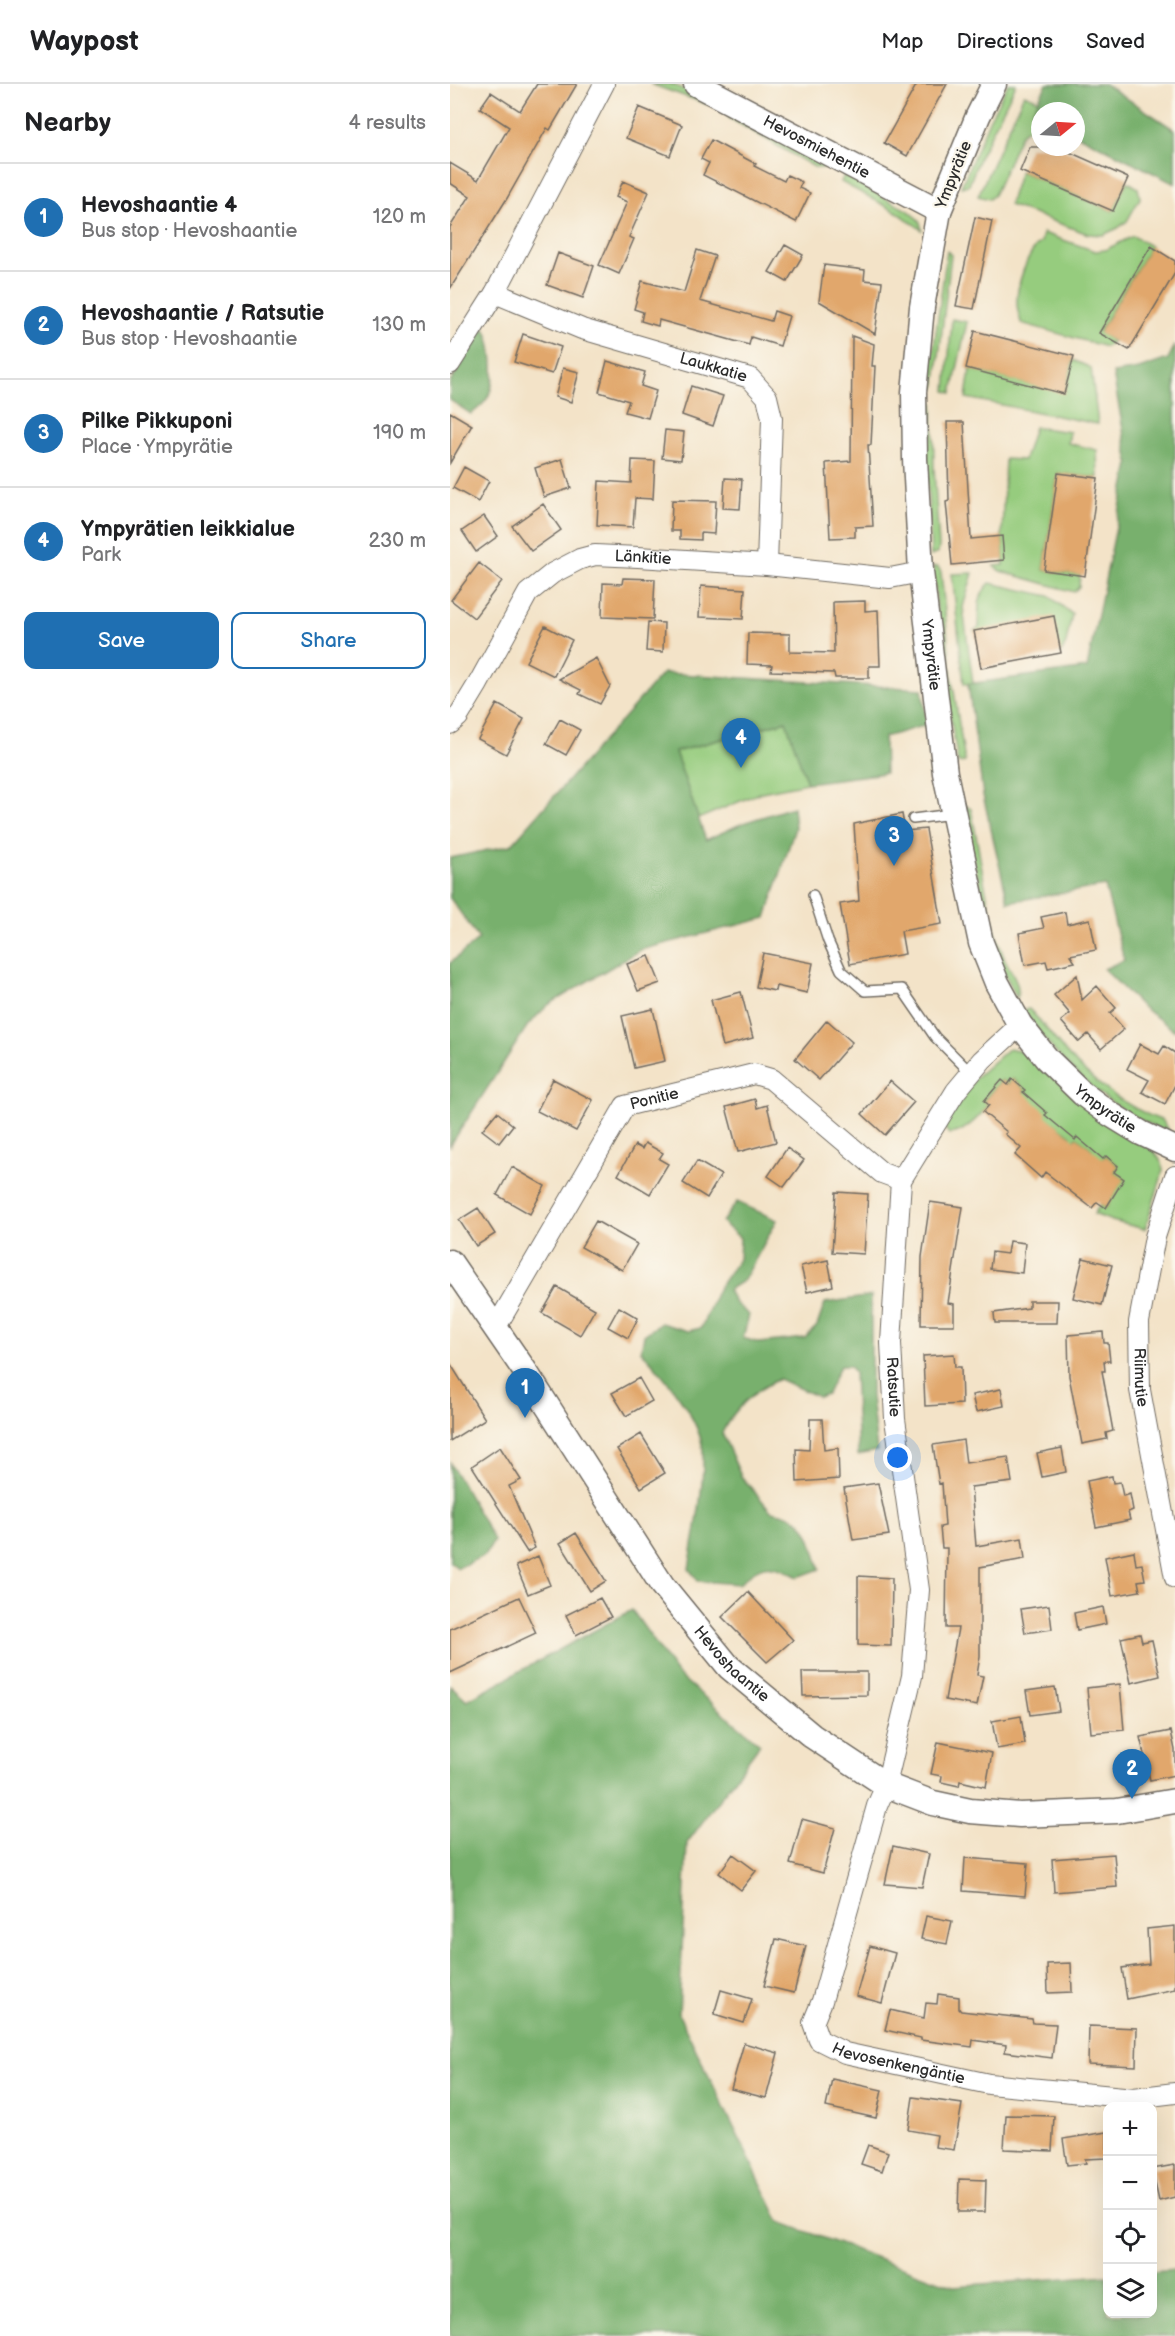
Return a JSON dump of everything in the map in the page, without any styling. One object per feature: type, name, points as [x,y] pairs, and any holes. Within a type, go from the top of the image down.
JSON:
[{"type":"street","points":[[450,364],[495,293],[604,84]]},
{"type":"street","name":"Hevosmiehentie","points":[[696,84],[939,211]]},
{"type":"street","name":"Ympyrätie","points":[[994,84],[978,116],[939,211],[922,307],[914,392],[921,572],[945,773],[981,943],[997,983],[1020,1025],[1047,1059],[1083,1094],[1125,1124],[1175,1149]]},
{"type":"street","name":"Laukkatie","points":[[495,293],[582,329],[750,378],[767,397],[772,418],[767,565]]},
{"type":"street","name":"Länkitie","points":[[450,724],[458,717],[478,684],[528,592],[553,573],[580,559],[595,555],[767,565],[890,578],[921,572]]},
{"type":"street","name":"Ratsutie","points":[[886,1785],[912,1676],[920,1590],[895,1419],[891,1343],[901,1180],[956,1091],[982,1060],[1020,1025]]},
{"type":"street","name":"Ponitie","points":[[496,1328],[625,1106],[754,1074],[763,1076],[780,1086],[882,1173],[901,1180]]},
{"type":"street","name":"Riimutie","points":[[1175,1176],[1155,1237],[1139,1322],[1140,1390],[1175,1578]]},
{"type":"street","name":"Hevoshaantie","points":[[450,1262],[496,1328],[662,1585],[729,1667],[812,1736],[886,1785],[933,1803],[970,1811],[1020,1815],[1117,1811],[1175,1802]]},
{"type":"street","name":"Hevosenkengäntie","points":[[886,1785],[877,1806],[822,2001],[813,2023],[819,2040],[845,2054],[989,2084],[1134,2098],[1175,2093]]},
{"type":"lane","points":[[913,819],[954,814]]},
{"type":"lane","points":[[813,895],[828,940],[842,970],[865,991],[902,989],[935,1037],[970,1073]]},
{"type":"green space","points":[[650,84],[671,84],[706,98],[707,104]]},
{"type":"green space","points":[[1008,84],[1016,84],[979,158],[969,185],[961,187],[989,120]]},
{"type":"green space","points":[[1047,84],[1105,84],[1175,130],[1175,184],[1085,139],[1085,102],[1037,102]]},
{"type":"green space","points":[[1024,94],[1039,100],[1031,102],[1031,126],[1021,134],[994,195],[989,199],[978,196]]},
{"type":"green space","points":[[727,112],[828,165],[824,168],[816,168],[729,118]]},
{"type":"green space","points":[[1020,171],[1113,211],[1127,181],[1138,188],[1140,198],[1127,221],[1118,228],[1103,235],[1088,234],[1009,205]]},
{"type":"green space","points":[[844,175],[912,213],[920,222],[922,230],[897,212],[841,182]]},
{"type":"green space","points":[[1043,233],[1095,251],[1105,250],[1133,236],[1151,246],[1099,332],[1113,341],[1106,347],[1021,323],[1017,309],[1020,280],[1031,254],[1041,242]]},
{"type":"green space","points":[[947,251],[951,255],[935,389],[931,389],[929,384]]},
{"type":"green space","points":[[952,319],[967,322],[952,393],[946,391]]},
{"type":"green space","points":[[484,327],[490,341],[492,385],[485,402],[471,414],[450,400],[450,383]]},
{"type":"green space","points":[[1175,345],[1175,1031],[1141,1006],[1104,969],[1124,960],[1105,886],[1008,902],[983,795],[968,684],[1087,668],[1129,464],[1113,373],[1139,369],[1168,359]]},
{"type":"green space","points":[[1073,360],[1091,368],[1098,424],[966,398],[970,369],[1064,393]]},
{"type":"green space","points":[[933,403],[939,546],[938,553],[931,556],[927,404]]},
{"type":"green space","points":[[1034,427],[1070,432],[1068,443],[1097,450],[1098,478],[1058,473],[1044,570],[1080,575],[1079,587],[1074,592],[1000,571],[994,566],[1004,565],[1002,536],[1005,459],[1024,460]]},
{"type":"green space","points":[[933,567],[938,567],[941,572],[951,672],[965,762],[958,763],[943,672]]},
{"type":"green space","points":[[973,573],[963,607],[973,683],[964,684],[952,574]]},
{"type":"green space","points":[[990,583],[1049,596],[1072,614],[1066,643],[1061,653],[974,631],[979,627],[981,598]]},
{"type":"green space","points":[[663,673],[922,689],[927,725],[884,737],[885,773],[807,783],[786,721],[675,752],[706,840],[743,823],[793,807],[795,828],[766,918],[640,950],[548,1005],[528,1025],[450,1146],[450,963],[479,939],[450,898],[450,858],[511,845]]},
{"type":"green space","points":[[787,721],[807,783],[762,792],[698,819],[675,752]]},
{"type":"green space","points":[[964,805],[971,809],[992,919],[1003,955],[1018,986],[1017,998],[997,958],[967,832]]},
{"type":"green space","points":[[1029,1009],[1083,1071],[1121,1100],[1163,1121],[1169,1133],[1124,1110],[1084,1080],[1045,1040],[1023,1010]]},
{"type":"green space","points":[[1009,1048],[1025,1054],[1154,1151],[1162,1163],[1163,1172],[1145,1229],[1094,1214],[1100,1204],[1106,1208],[1123,1179],[1114,1172],[1118,1166],[1106,1156],[1099,1164],[1091,1149],[1077,1137],[1071,1144],[1071,1136],[1019,1097],[1025,1090],[1013,1079],[1008,1085],[1002,1080],[984,1100],[989,1105],[971,1124],[960,1131],[949,1134],[944,1127],[976,1077]]},
{"type":"green space","points":[[737,1202],[777,1220],[744,1280],[728,1290],[735,1303],[749,1315],[743,1338],[759,1343],[805,1338],[817,1326],[825,1303],[871,1296],[871,1396],[877,1451],[858,1455],[854,1372],[849,1366],[840,1366],[827,1394],[818,1397],[779,1379],[746,1401],[732,1416],[722,1433],[741,1476],[771,1511],[794,1518],[801,1523],[810,1538],[820,1569],[798,1577],[773,1567],[760,1568],[739,1584],[698,1581],[689,1569],[702,1482],[701,1440],[680,1398],[641,1351],[644,1335],[661,1323],[688,1331],[701,1328],[718,1289],[739,1259],[740,1238],[722,1222]]},
{"type":"green space","points":[[450,1463],[494,1540],[485,1555],[458,1568],[450,1562]]},
{"type":"green space","points":[[632,1610],[677,1674],[760,1744],[687,1843],[679,2015],[780,2222],[953,2286],[1103,2275],[1103,2318],[1157,2318],[1157,2272],[1175,2270],[1175,2336],[450,2336],[450,1685],[467,1700]]},
{"type":"building","points":[[537,84],[577,84],[550,130],[547,128],[506,200],[450,289],[450,227],[470,196],[450,183],[450,163],[478,180],[509,127],[480,108],[491,92],[520,111]]},
{"type":"building","points":[[917,84],[947,84],[907,156],[884,143]]},
{"type":"building","points":[[639,107],[682,125],[670,156],[626,138]]},
{"type":"building","points":[[711,140],[784,181],[787,175],[802,182],[799,188],[810,193],[796,222],[703,175],[709,163],[701,159]]},
{"type":"building","points":[[1031,147],[1031,156],[1078,156],[1128,178],[1113,211],[1020,171]]},
{"type":"building","points":[[623,181],[649,192],[629,237],[634,239],[619,274],[599,265],[627,202],[616,197]]},
{"type":"building","points":[[975,217],[992,221],[974,309],[956,306]]},
{"type":"building","points":[[785,245],[803,255],[787,282],[769,272]]},
{"type":"building","points":[[1151,246],[1175,261],[1175,273],[1129,350],[1099,333]]},
{"type":"building","points":[[697,250],[715,256],[700,301],[771,321],[774,311],[789,316],[780,346],[751,337],[749,345],[659,320],[658,326],[641,321],[643,312],[634,309],[642,281],[684,292]]},
{"type":"building","points":[[558,253],[594,266],[583,298],[547,285]]},
{"type":"building","points":[[824,265],[865,270],[864,280],[882,282],[875,334],[819,301]]},
{"type":"building","points":[[975,331],[1074,356],[1064,394],[966,368]]},
{"type":"building","points":[[523,334],[561,347],[552,374],[514,362]]},
{"type":"building","points":[[852,336],[874,344],[871,445],[868,445],[873,526],[855,527],[855,537],[830,538],[826,463],[851,461]]},
{"type":"building","points":[[607,361],[645,372],[641,386],[656,391],[648,418],[625,412],[629,401],[599,392]]},
{"type":"building","points":[[563,368],[579,372],[571,402],[555,397]]},
{"type":"building","points":[[691,386],[723,396],[713,426],[682,415]]},
{"type":"building","points":[[450,412],[472,425],[450,463]]},
{"type":"building","points":[[947,422],[964,422],[971,539],[1002,536],[1004,560],[952,565],[946,502],[949,501]]},
{"type":"building","points":[[665,430],[684,432],[681,460],[662,458]]},
{"type":"building","points":[[562,459],[571,488],[544,497],[535,468]]},
{"type":"building","points":[[632,460],[655,461],[653,499],[635,498],[633,527],[597,525],[599,481],[631,483]]},
{"type":"building","points":[[464,467],[489,481],[478,502],[453,488]]},
{"type":"building","points":[[1058,473],[1098,478],[1085,576],[1044,570]]},
{"type":"building","points":[[725,478],[742,479],[740,509],[723,508]]},
{"type":"building","points":[[672,500],[716,501],[714,534],[701,533],[701,540],[680,539],[680,531],[671,531]]},
{"type":"building","points":[[543,504],[561,530],[531,551],[512,526]]},
{"type":"building","points":[[484,516],[498,536],[476,552],[462,531]]},
{"type":"building","points":[[479,563],[502,581],[474,618],[451,600]]},
{"type":"building","points":[[623,578],[655,579],[653,619],[602,617],[603,583],[622,584]]},
{"type":"building","points":[[701,586],[745,589],[743,619],[699,617]]},
{"type":"building","points":[[865,601],[865,611],[878,610],[880,666],[869,666],[869,678],[835,678],[834,673],[771,671],[772,665],[747,664],[748,633],[790,634],[790,652],[834,653],[833,602]]},
{"type":"building","points":[[1054,616],[1061,653],[981,668],[974,631]]},
{"type":"building","points":[[648,622],[664,623],[663,652],[646,651]]},
{"type":"building","points":[[545,626],[572,640],[554,676],[526,662]]},
{"type":"building","points":[[596,658],[610,686],[600,704],[579,694],[581,690],[559,679]]},
{"type":"building","points":[[497,704],[524,719],[506,754],[478,739]]},
{"type":"building","points":[[560,719],[580,730],[566,755],[546,744]]},
{"type":"building","points":[[902,814],[905,831],[926,829],[942,924],[901,931],[905,954],[850,964],[840,904],[859,901],[854,824]]},
{"type":"building","points":[[1065,912],[1067,924],[1090,919],[1096,950],[1070,955],[1075,962],[1048,968],[1046,961],[1025,965],[1019,933],[1044,928],[1041,917]]},
{"type":"building","points":[[763,953],[813,963],[807,993],[776,986],[775,991],[756,987]]},
{"type":"building","points":[[649,956],[660,983],[638,991],[627,964]]},
{"type":"building","points":[[1077,975],[1082,1000],[1097,986],[1116,1008],[1110,1013],[1124,1029],[1101,1049],[1088,1034],[1079,1042],[1061,1021],[1070,1014],[1054,995]]},
{"type":"building","points":[[741,992],[753,1038],[723,1046],[711,1000]]},
{"type":"building","points":[[653,1009],[665,1061],[634,1068],[622,1016]]},
{"type":"building","points":[[827,1020],[852,1042],[819,1080],[795,1059]]},
{"type":"building","points":[[1140,1044],[1159,1054],[1164,1046],[1175,1053],[1175,1085],[1165,1104],[1142,1092],[1149,1080],[1127,1069]]},
{"type":"building","points":[[553,1079],[593,1100],[576,1131],[537,1111]]},
{"type":"building","points":[[1012,1079],[1047,1113],[1045,1115],[1075,1140],[1077,1137],[1103,1159],[1106,1156],[1118,1166],[1114,1172],[1124,1179],[1106,1208],[1097,1202],[1092,1208],[1045,1172],[1041,1178],[1015,1155],[1021,1148],[1005,1134],[1007,1132],[983,1112],[989,1105],[984,1101],[1002,1080],[1008,1085]]},
{"type":"building","points":[[890,1081],[914,1102],[885,1135],[862,1114]]},
{"type":"building","points":[[755,1099],[757,1108],[767,1105],[776,1142],[738,1152],[726,1107]]},
{"type":"building","points":[[497,1112],[513,1125],[499,1143],[482,1130]]},
{"type":"building","points":[[645,1143],[663,1153],[659,1159],[668,1164],[650,1194],[618,1175],[635,1145],[642,1149]]},
{"type":"building","points":[[787,1148],[804,1160],[784,1187],[768,1176]]},
{"type":"building","points":[[697,1161],[721,1175],[707,1198],[683,1183]]},
{"type":"building","points":[[512,1167],[545,1186],[530,1214],[497,1195]]},
{"type":"building","points":[[836,1192],[868,1194],[864,1254],[832,1252]]},
{"type":"building","points":[[930,1202],[963,1207],[948,1303],[954,1304],[954,1325],[921,1325],[922,1257]]},
{"type":"building","points":[[478,1208],[495,1234],[476,1246],[459,1220]]},
{"type":"building","points":[[596,1221],[637,1244],[622,1270],[581,1247]]},
{"type":"building","points":[[1009,1241],[1025,1243],[1022,1273],[990,1269],[992,1252],[1007,1254]]},
{"type":"building","points":[[1083,1258],[1112,1265],[1102,1305],[1073,1298]]},
{"type":"building","points":[[828,1260],[833,1286],[807,1292],[801,1266]]},
{"type":"building","points":[[557,1287],[595,1309],[580,1335],[542,1313]]},
{"type":"building","points":[[1029,1301],[1058,1301],[1057,1323],[995,1323],[994,1313],[1029,1308]]},
{"type":"building","points":[[619,1307],[638,1318],[628,1338],[608,1327]]},
{"type":"building","points":[[1103,1332],[1104,1343],[1108,1343],[1110,1361],[1104,1361],[1105,1371],[1102,1371],[1113,1431],[1106,1433],[1107,1439],[1082,1444],[1069,1376],[1068,1335]]},
{"type":"building","points":[[954,1354],[955,1367],[961,1367],[962,1404],[925,1406],[923,1356]]},
{"type":"building","points":[[450,1363],[485,1419],[450,1441]]},
{"type":"building","points":[[639,1378],[652,1401],[626,1416],[612,1393]]},
{"type":"building","points":[[1001,1389],[1004,1406],[976,1412],[972,1395]]},
{"type":"building","points":[[810,1419],[822,1419],[824,1450],[838,1448],[839,1479],[797,1482],[796,1449],[809,1450]]},
{"type":"building","points":[[641,1434],[665,1473],[641,1488],[617,1449]]},
{"type":"building","points":[[963,1440],[966,1463],[1008,1457],[1012,1482],[971,1487],[976,1546],[1022,1538],[1025,1559],[980,1567],[980,1656],[977,1675],[983,1676],[977,1706],[945,1700],[958,1628],[946,1628],[947,1548],[942,1548],[940,1527],[945,1526],[942,1483],[939,1484],[933,1445]]},
{"type":"building","points":[[500,1447],[521,1480],[509,1486],[535,1548],[527,1552],[472,1466]]},
{"type":"building","points":[[1062,1448],[1066,1472],[1042,1477],[1037,1453]]},
{"type":"building","points":[[1112,1476],[1113,1483],[1120,1482],[1123,1496],[1130,1494],[1133,1510],[1128,1512],[1130,1520],[1096,1527],[1087,1481]]},
{"type":"building","points":[[878,1483],[889,1535],[853,1540],[844,1488]]},
{"type":"building","points":[[576,1533],[606,1581],[590,1591],[560,1543]]},
{"type":"building","points":[[1134,1551],[1136,1565],[1142,1564],[1145,1580],[1138,1581],[1140,1591],[1112,1596],[1105,1557]]},
{"type":"building","points":[[538,1556],[550,1585],[528,1594],[516,1566]]},
{"type":"building","points":[[858,1576],[892,1578],[891,1646],[858,1645]]},
{"type":"building","points":[[748,1592],[793,1640],[767,1662],[722,1617]]},
{"type":"building","points":[[519,1597],[536,1633],[450,1673],[450,1629]]},
{"type":"building","points":[[600,1598],[611,1617],[576,1635],[566,1615]]},
{"type":"building","points":[[1049,1605],[1052,1629],[1025,1633],[1021,1609]]},
{"type":"building","points":[[1103,1607],[1106,1624],[1077,1630],[1074,1613]]},
{"type":"building","points":[[1140,1634],[1142,1642],[1152,1640],[1160,1676],[1131,1683],[1121,1638]]},
{"type":"building","points":[[802,1672],[867,1672],[867,1695],[803,1696]]},
{"type":"building","points":[[1120,1684],[1124,1730],[1091,1733],[1087,1688]]},
{"type":"building","points":[[1055,1687],[1059,1711],[1030,1715],[1026,1691]]},
{"type":"building","points":[[1021,1716],[1025,1744],[997,1749],[992,1721]]},
{"type":"building","points":[[1171,1731],[1175,1750],[1175,1775],[1150,1780],[1140,1737]]},
{"type":"building","points":[[938,1742],[992,1753],[986,1787],[960,1781],[959,1786],[941,1782],[942,1776],[931,1774]]},
{"type":"building","points":[[802,1819],[835,1828],[823,1873],[790,1864]]},
{"type":"building","points":[[893,1846],[929,1854],[922,1887],[885,1884]]},
{"type":"building","points":[[733,1854],[756,1871],[741,1890],[719,1873]]},
{"type":"building","points":[[1114,1854],[1117,1887],[1054,1892],[1052,1859]]},
{"type":"building","points":[[965,1858],[1028,1863],[1025,1896],[963,1891]]},
{"type":"building","points":[[926,1916],[952,1921],[947,1944],[921,1939]]},
{"type":"building","points":[[1175,1926],[1175,1989],[1127,1999],[1122,1968],[1149,1964],[1147,1929]]},
{"type":"building","points":[[776,1939],[806,1946],[794,1993],[764,1986]]},
{"type":"building","points":[[870,1946],[895,1953],[882,2003],[856,1996]]},
{"type":"building","points":[[1071,1963],[1072,1992],[1048,1993],[1047,1964]]},
{"type":"building","points":[[721,1990],[752,1999],[744,2023],[714,2014]]},
{"type":"building","points":[[938,1994],[959,1997],[961,2011],[1032,2019],[1033,2023],[1056,2024],[1052,2058],[1005,2052],[1006,2045],[973,2040],[972,2047],[921,2040],[921,2038],[885,2030],[890,2010],[924,2018],[926,2003],[937,2004]]},
{"type":"building","points":[[1089,2026],[1137,2028],[1136,2066],[1088,2064]]},
{"type":"building","points":[[744,2043],[778,2053],[766,2098],[731,2089]]},
{"type":"building","points":[[832,2079],[882,2090],[876,2118],[826,2107]]},
{"type":"building","points":[[913,2097],[962,2104],[954,2150],[935,2147],[937,2135],[908,2130]]},
{"type":"building","points":[[1006,2115],[1054,2116],[1052,2151],[1004,2149]]},
{"type":"building","points":[[1103,2133],[1103,2158],[1085,2159],[1086,2163],[1067,2165],[1063,2139]]},
{"type":"building","points":[[868,2145],[888,2152],[882,2171],[861,2164]]},
{"type":"building","points":[[1175,2165],[1175,2197],[1159,2201],[1157,2168]]},
{"type":"building","points":[[959,2179],[986,2180],[985,2212],[958,2212]]},
{"type":"place","name":"Ympyrätien leikkialue","points":[[741,768]]},
{"type":"place","name":"Pilke Pikkuponi","points":[[894,866]]},
{"type":"place","name":"Hevoshaantie 4","points":[[525,1418]]},
{"type":"place","name":"Hevoshaantie / Ratsutie","points":[[1132,1799]]}]
